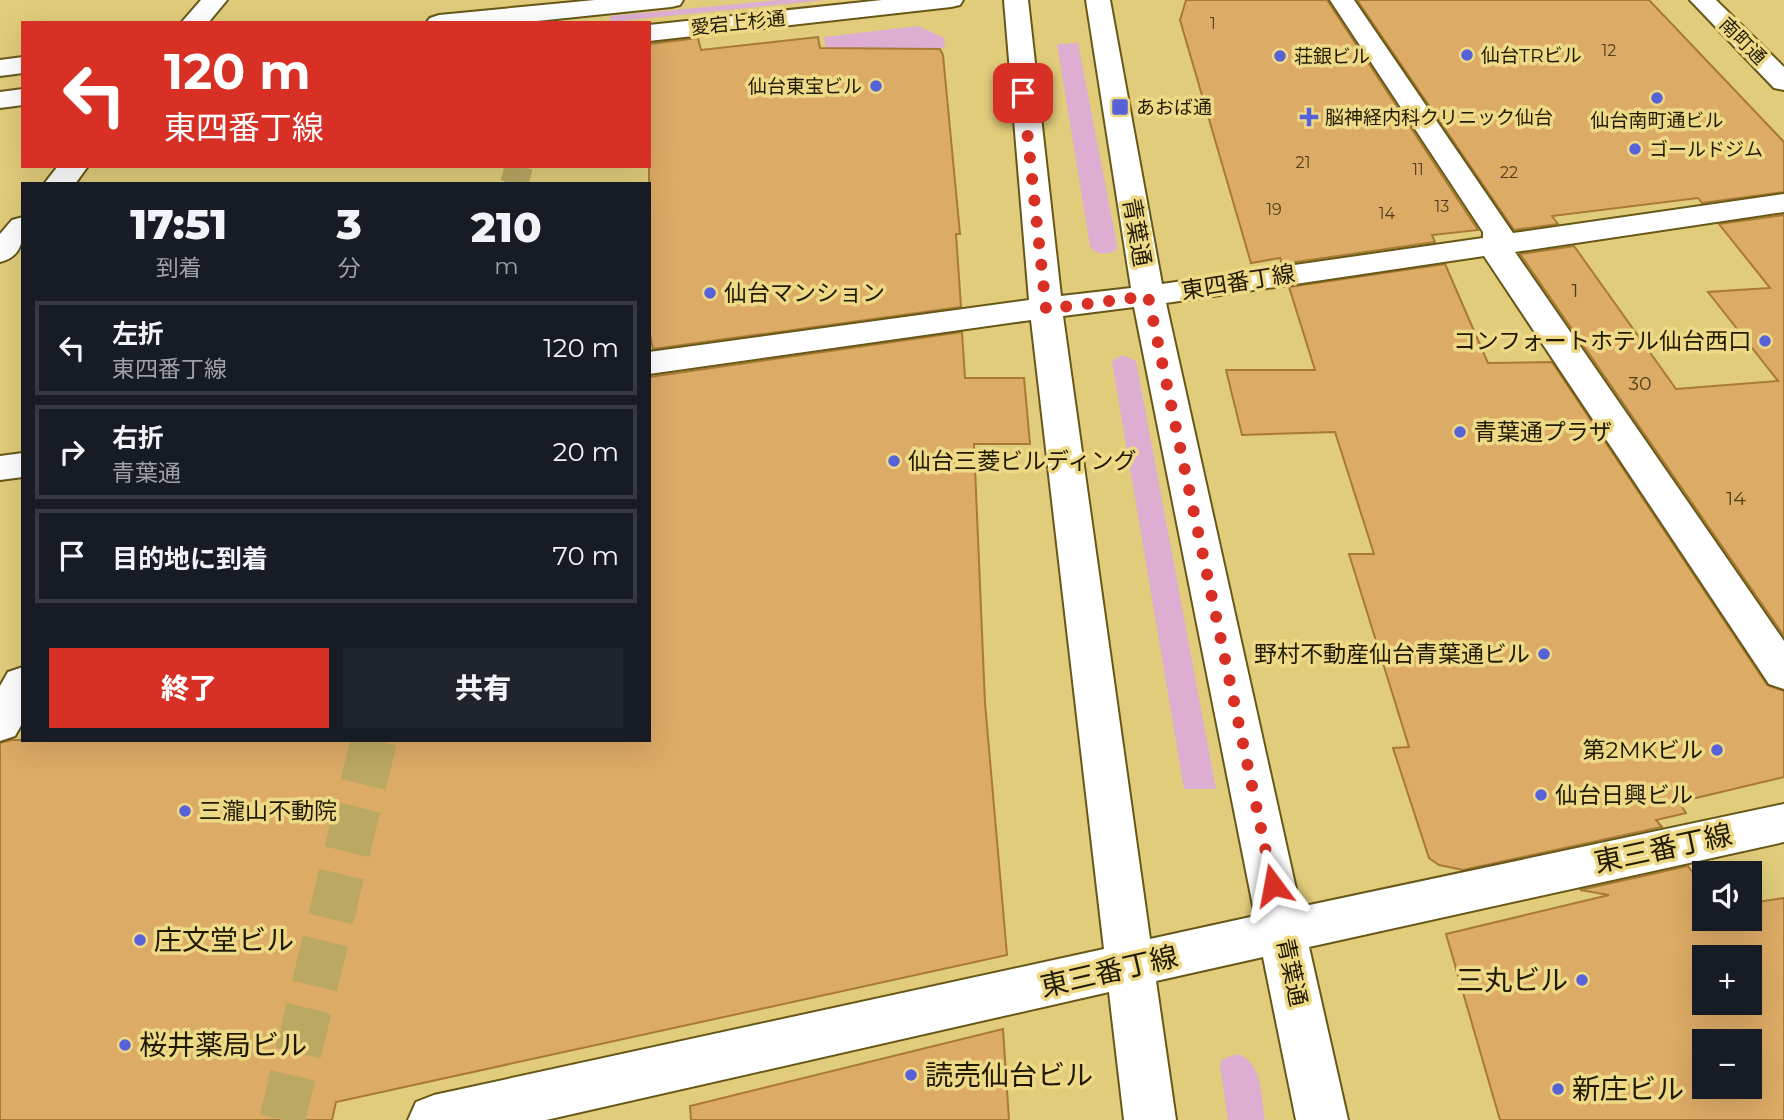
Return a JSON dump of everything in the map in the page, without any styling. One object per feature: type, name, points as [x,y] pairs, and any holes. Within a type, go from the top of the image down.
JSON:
[{"type":"street","points":[[196,21],[215,0]]},
{"type":"street","name":"愛宕上杉通","points":[[459,21],[671,0]]},
{"type":"street","name":"愛宕上杉通","points":[[651,33],[951,0]]},
{"type":"street","points":[[1016,0],[1046,309],[1150,1120]]},
{"type":"street","name":"青葉通","points":[[1098,0],[1148,296],[1322,1120]]},
{"type":"street","points":[[1342,0],[1498,232],[1500,256],[1784,673]]},
{"type":"street","name":"南町通","points":[[1702,0],[1784,82]]},
{"type":"street","points":[[0,68],[21,65]]},
{"type":"street","points":[[0,100],[21,97]]},
{"type":"street","points":[[61,182],[72,168]]},
{"type":"street","name":"東四番丁線","points":[[651,363],[1148,296],[1784,203]]},
{"type":"street","points":[[0,253],[21,228]]},
{"type":"street","points":[[0,468],[21,465]]},
{"type":"street","points":[[0,724],[21,687]]},
{"type":"street","name":"東三番丁線","points":[[434,1120],[1784,823]]},
{"type":"shaded area","points":[[779,0],[825,0],[620,21],[610,21],[610,16]]},
{"type":"shaded area","points":[[918,26],[944,38],[945,48],[826,48],[824,37]]},
{"type":"shaded area","points":[[1078,43],[1117,245],[1117,249],[1106,254],[1095,251],[1090,246],[1057,44]]},
{"type":"shaded area","points":[[1123,355],[1136,361],[1216,789],[1184,789],[1112,361]]},
{"type":"shaded area","points":[[1237,1054],[1246,1058],[1256,1072],[1265,1120],[1228,1120],[1220,1066],[1221,1060]]},
{"type":"building","points":[[1186,0],[1327,0],[1478,230],[1432,235],[1435,242],[1282,264],[1280,258],[1251,263],[1180,20]]},
{"type":"building","points":[[1357,0],[1649,0],[1784,142],[1784,192],[1702,203],[1698,198],[1552,216],[1558,224],[1514,230]]},
{"type":"building","points":[[818,37],[820,48],[940,49],[943,55],[960,234],[956,234],[961,307],[653,349],[649,182],[651,44],[698,38],[701,50]]},
{"type":"building","points":[[1784,215],[1784,636],[1520,254],[1574,246],[1676,389],[1778,381],[1708,292],[1770,288],[1719,224]]},
{"type":"building","points":[[1445,264],[1488,363],[1552,362],[1767,685],[1784,691],[1784,777],[1679,802],[1686,813],[1656,820],[1662,827],[1463,870],[1439,865],[1429,858],[1393,748],[1409,747],[1349,554],[1374,554],[1335,432],[1242,435],[1226,370],[1315,370],[1289,287]]},
{"type":"building","points":[[962,332],[965,378],[1024,378],[1030,444],[974,444],[985,703],[1007,955],[336,1102],[332,1120],[0,1120],[0,743],[11,740],[651,742],[651,377]]},
{"type":"building","name":"三丸ビル","points":[[1688,866],[1692,872],[1692,931],[1762,931],[1762,901],[1784,898],[1784,1120],[1500,1120],[1446,934],[1609,895],[1580,890]]},
{"type":"building","name":"読売仙台ビル","points":[[1003,1029],[1009,1120],[691,1120],[690,1106]]},
{"type":"tunnel","points":[[515,182],[518,168]]},
{"type":"tunnel","points":[[282,1120],[374,742]]},
{"type":"place","name":"仙台TRビル","points":[[1467,55]]},
{"type":"place","name":"荘銀ビル","points":[[1280,56]]},
{"type":"place","name":"仙台東宝ビル","points":[[876,86]]},
{"type":"place","name":"仙台南町通ビル","points":[[1657,98]]},
{"type":"place","name":"あおば通","points":[[1120,107]]},
{"type":"place","name":"脳神経内科クリニック仙台","points":[[1309,117]]},
{"type":"place","name":"ゴールドジム","points":[[1635,149]]},
{"type":"place","name":"仙台マンション","points":[[710,293]]},
{"type":"place","name":"コンフォートホテル仙台西口","points":[[1765,341]]},
{"type":"place","name":"青葉通プラザ","points":[[1460,432]]},
{"type":"place","name":"仙台三菱ビルディング","points":[[894,461]]},
{"type":"place","name":"野村不動産仙台青葉通ビル","points":[[1544,654]]},
{"type":"place","name":"第2MKビル","points":[[1717,750]]},
{"type":"place","name":"仙台日興ビル","points":[[1541,795]]},
{"type":"place","name":"三瀧山不動院","points":[[185,811]]},
{"type":"place","name":"庄文堂ビル","points":[[140,940]]},
{"type":"place","name":"三丸ビル","points":[[1582,980]]},
{"type":"place","name":"桜井薬局ビル","points":[[125,1045]]},
{"type":"place","name":"読売仙台ビル","points":[[911,1075]]},
{"type":"place","name":"新庄ビル","points":[[1558,1089]]},
{"type":"route","points":[[1023,93],[1046,309],[1148,296],[1273,885]]}]
